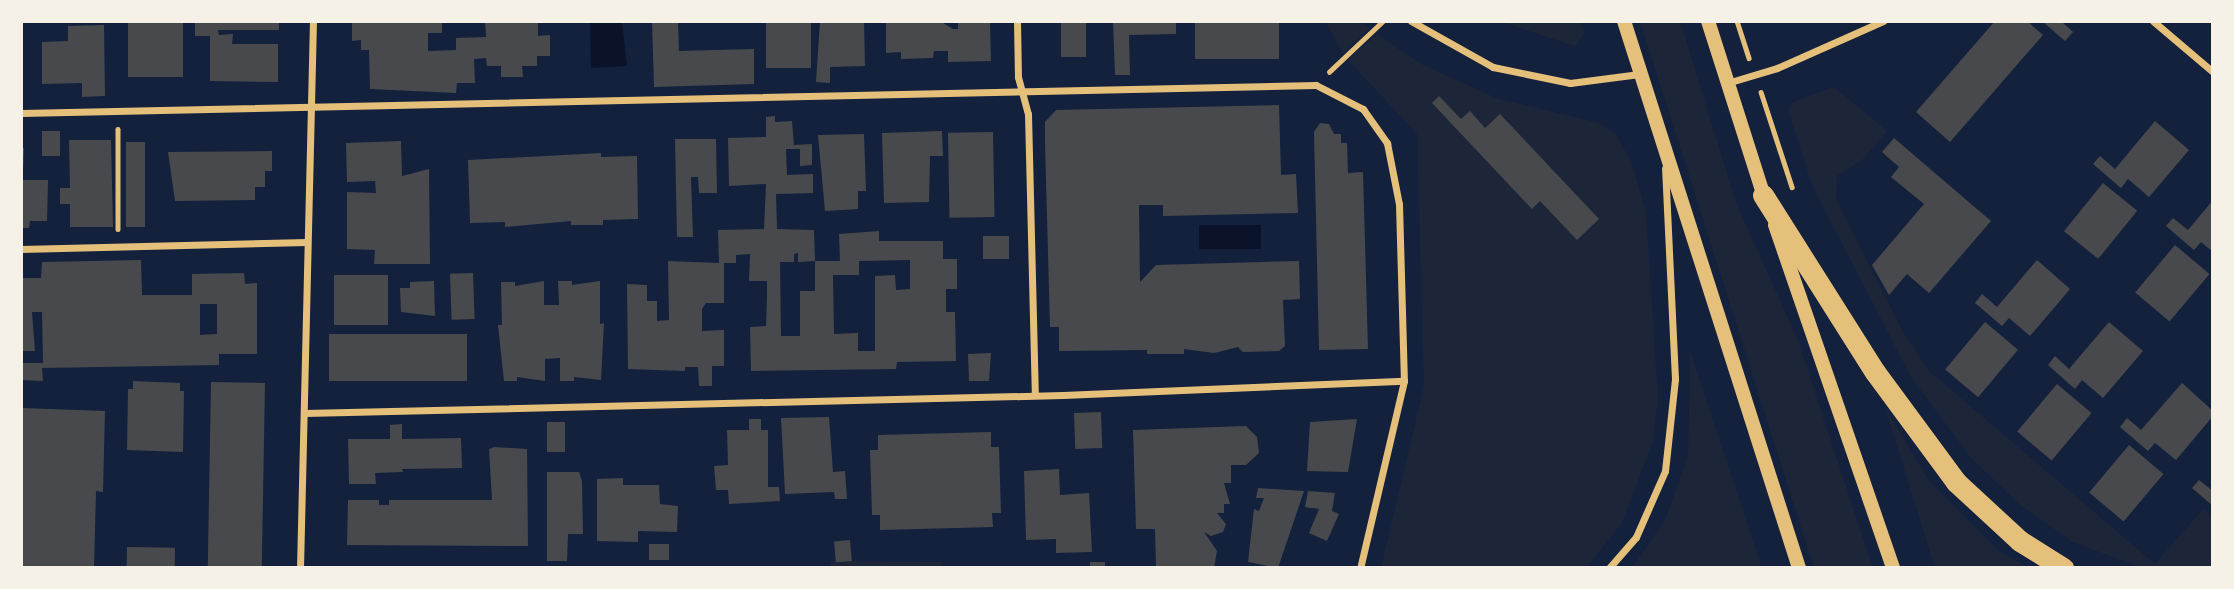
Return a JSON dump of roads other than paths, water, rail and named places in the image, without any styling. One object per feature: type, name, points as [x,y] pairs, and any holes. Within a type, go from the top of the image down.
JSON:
[{"type":"highway","points":[[1763,195],[1875,372],[1956,482],[2020,541],[2063,568]]},
{"type":"main road","points":[[1623,21],[1665,160],[1799,568]]},
{"type":"main road","points":[[1708,21],[1763,195],[1894,568]]},
{"type":"street","points":[[300,568],[313,21]]},
{"type":"street","points":[[1017,21],[1021,92],[1028,114],[1035,395]]},
{"type":"street","points":[[1411,21],[1493,67],[1570,83],[1639,74]]},
{"type":"street","points":[[1726,84],[1777,68],[1882,21]]},
{"type":"street","points":[[2153,21],[2213,72]]},
{"type":"street","points":[[21,114],[1316,85],[1363,109],[1387,143],[1399,204],[1404,381],[1360,568]]},
{"type":"street","points":[[1609,568],[1636,537],[1665,471],[1675,380],[1665,160]]},
{"type":"street","points":[[21,248],[307,242]]},
{"type":"street","points":[[305,413],[1035,395],[1404,381]]}]
